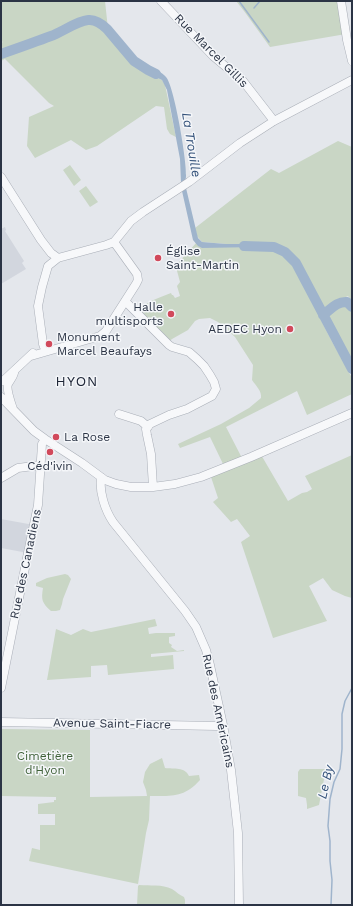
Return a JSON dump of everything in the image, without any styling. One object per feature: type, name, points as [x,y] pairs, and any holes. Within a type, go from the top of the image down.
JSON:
[{"type":"street","name":"Rue Marcel Gillis","points":[[161,1],[212,56],[243,82],[274,122]]},
{"type":"street","points":[[341,1],[346,40],[352,61]]},
{"type":"street","points":[[48,266],[58,258],[98,248],[114,242],[131,221],[188,182],[234,147],[274,122],[352,80]]},
{"type":"street","points":[[2,180],[41,240],[51,253],[58,258]]},
{"type":"street","points":[[41,240],[47,255],[48,266],[38,306],[42,342],[44,347],[50,350]]},
{"type":"street","points":[[31,356],[100,336],[106,331],[138,280],[137,274],[114,242]]},
{"type":"street","points":[[125,301],[169,345],[189,352],[197,359],[212,378],[216,389],[212,396],[187,409],[169,415],[150,424],[146,429],[152,454],[153,487]]},
{"type":"street","points":[[13,409],[9,394],[4,386],[11,380],[15,370],[31,356],[42,342]]},
{"type":"street","points":[[1,397],[34,431],[45,439],[109,482],[131,487],[153,487],[175,484],[201,477],[352,413]]},
{"type":"street","points":[[119,414],[141,421],[148,426]]},
{"type":"street","name":"Rue des Canadiens","points":[[1,688],[38,505],[42,444],[45,439]]},
{"type":"street","points":[[1,478],[18,468],[41,465]]},
{"type":"street","name":"Rue des Américains","points":[[101,477],[106,509],[110,517],[196,627],[210,664],[231,770],[237,826],[239,905]]},
{"type":"street","name":"Avenue Saint-Fiacre","points":[[1,722],[223,725]]},
{"type":"shaded area","points":[[5,227],[5,231],[24,261],[22,263],[26,269],[1,284],[1,229]]},
{"type":"shaded area","points":[[1,519],[34,525],[28,553],[1,548]]},
{"type":"green space","points":[[1,1],[105,1],[108,29],[134,61],[132,62],[143,71],[162,80],[165,85],[176,137],[170,134],[167,129],[164,107],[156,106],[97,146],[86,150],[71,140],[35,158],[27,146],[29,117],[54,106],[49,103],[5,59],[1,61],[1,43],[3,42],[1,41]]},
{"type":"green space","points":[[236,1],[341,1],[346,34],[270,47]]},
{"type":"green space","points":[[338,141],[352,147],[352,301],[348,296],[335,302],[324,311],[314,305],[352,378],[352,394],[307,415],[297,391],[226,427],[243,460],[260,453],[288,501],[312,489],[305,476],[352,455],[352,598],[332,590],[323,578],[309,586],[327,621],[273,638],[241,542],[250,536],[237,519],[231,522],[213,502],[218,498],[210,474],[225,468],[210,437],[180,448],[178,444],[221,424],[249,408],[261,398],[260,391],[252,380],[253,365],[235,337],[218,322],[210,318],[195,321],[188,330],[167,343],[139,310],[149,302],[171,293],[175,298],[180,296],[177,286],[180,282],[176,267],[197,242],[201,245],[226,244],[202,242],[197,236],[195,228],[271,169],[279,173]]},
{"type":"green space","points":[[70,165],[81,180],[74,186],[63,170]]},
{"type":"green space","points":[[86,186],[98,202],[90,207],[79,191]]},
{"type":"green space","points":[[343,303],[347,304],[351,308],[352,313],[352,361],[327,314]]},
{"type":"green space","points":[[65,574],[71,579],[60,610],[51,611],[43,601],[43,588],[36,586],[36,583],[47,578]]},
{"type":"green space","points":[[155,619],[157,626],[148,628],[149,634],[175,633],[175,636],[169,637],[169,643],[172,645],[171,647],[177,651],[184,651],[151,654],[151,657],[173,655],[174,669],[108,675],[107,665],[91,666],[91,677],[47,680],[56,629],[71,635],[83,629],[91,632]]},
{"type":"green space","name":"Cimetière d'Hyon","points":[[2,729],[90,730],[90,797],[147,796],[143,782],[145,772],[150,764],[162,758],[165,768],[185,771],[189,776],[199,775],[200,780],[183,793],[171,796],[150,796],[149,820],[138,884],[29,861],[32,848],[40,850],[40,825],[55,825],[55,814],[38,814],[38,804],[54,802],[56,797],[2,796]]},
{"type":"green space","points":[[300,769],[326,769],[319,805],[307,809],[306,798],[298,796],[298,772]]},
{"type":"green space","points":[[139,885],[168,887],[184,897],[185,905],[137,905]]},
{"type":"water","points":[[147,66],[160,72],[166,77],[173,94],[186,167],[185,181],[181,183],[180,159],[167,90],[162,80],[143,71]]},
{"type":"water","points":[[186,188],[198,238],[202,242],[257,244],[256,247],[202,248],[198,246],[193,240],[182,191]]},
{"type":"waterway","points":[[239,1],[269,42]]},
{"type":"waterway","points":[[254,8],[260,1]]},
{"type":"waterway","name":"La Trouille","points":[[1,54],[51,36],[79,22],[94,20],[105,27],[134,61],[156,74]]},
{"type":"waterway","name":"La Trouille","points":[[244,246],[274,247],[285,252],[296,263],[352,369]]},
{"type":"waterway","name":"La Trouille","points":[[323,315],[334,306],[343,302],[347,302],[352,307]]},
{"type":"waterway","name":"Le By","points":[[331,905],[332,880],[328,826],[330,799],[334,782],[340,769],[342,749],[342,714],[345,701],[352,688]]},
{"type":"place","name":"Église Saint-Martin","points":[[158,258]]},
{"type":"place","name":"Halle multisports","points":[[171,314]]},
{"type":"place","name":"AEDEC Hyon","points":[[290,329]]},
{"type":"place","name":"Monument Marcel Beaufays","points":[[49,344]]},
{"type":"place","name":"La Rose","points":[[56,437]]},
{"type":"place","name":"Céd'ivin","points":[[50,452]]},
{"type":"district","name":"HYON","points":[[77,382]]}]
